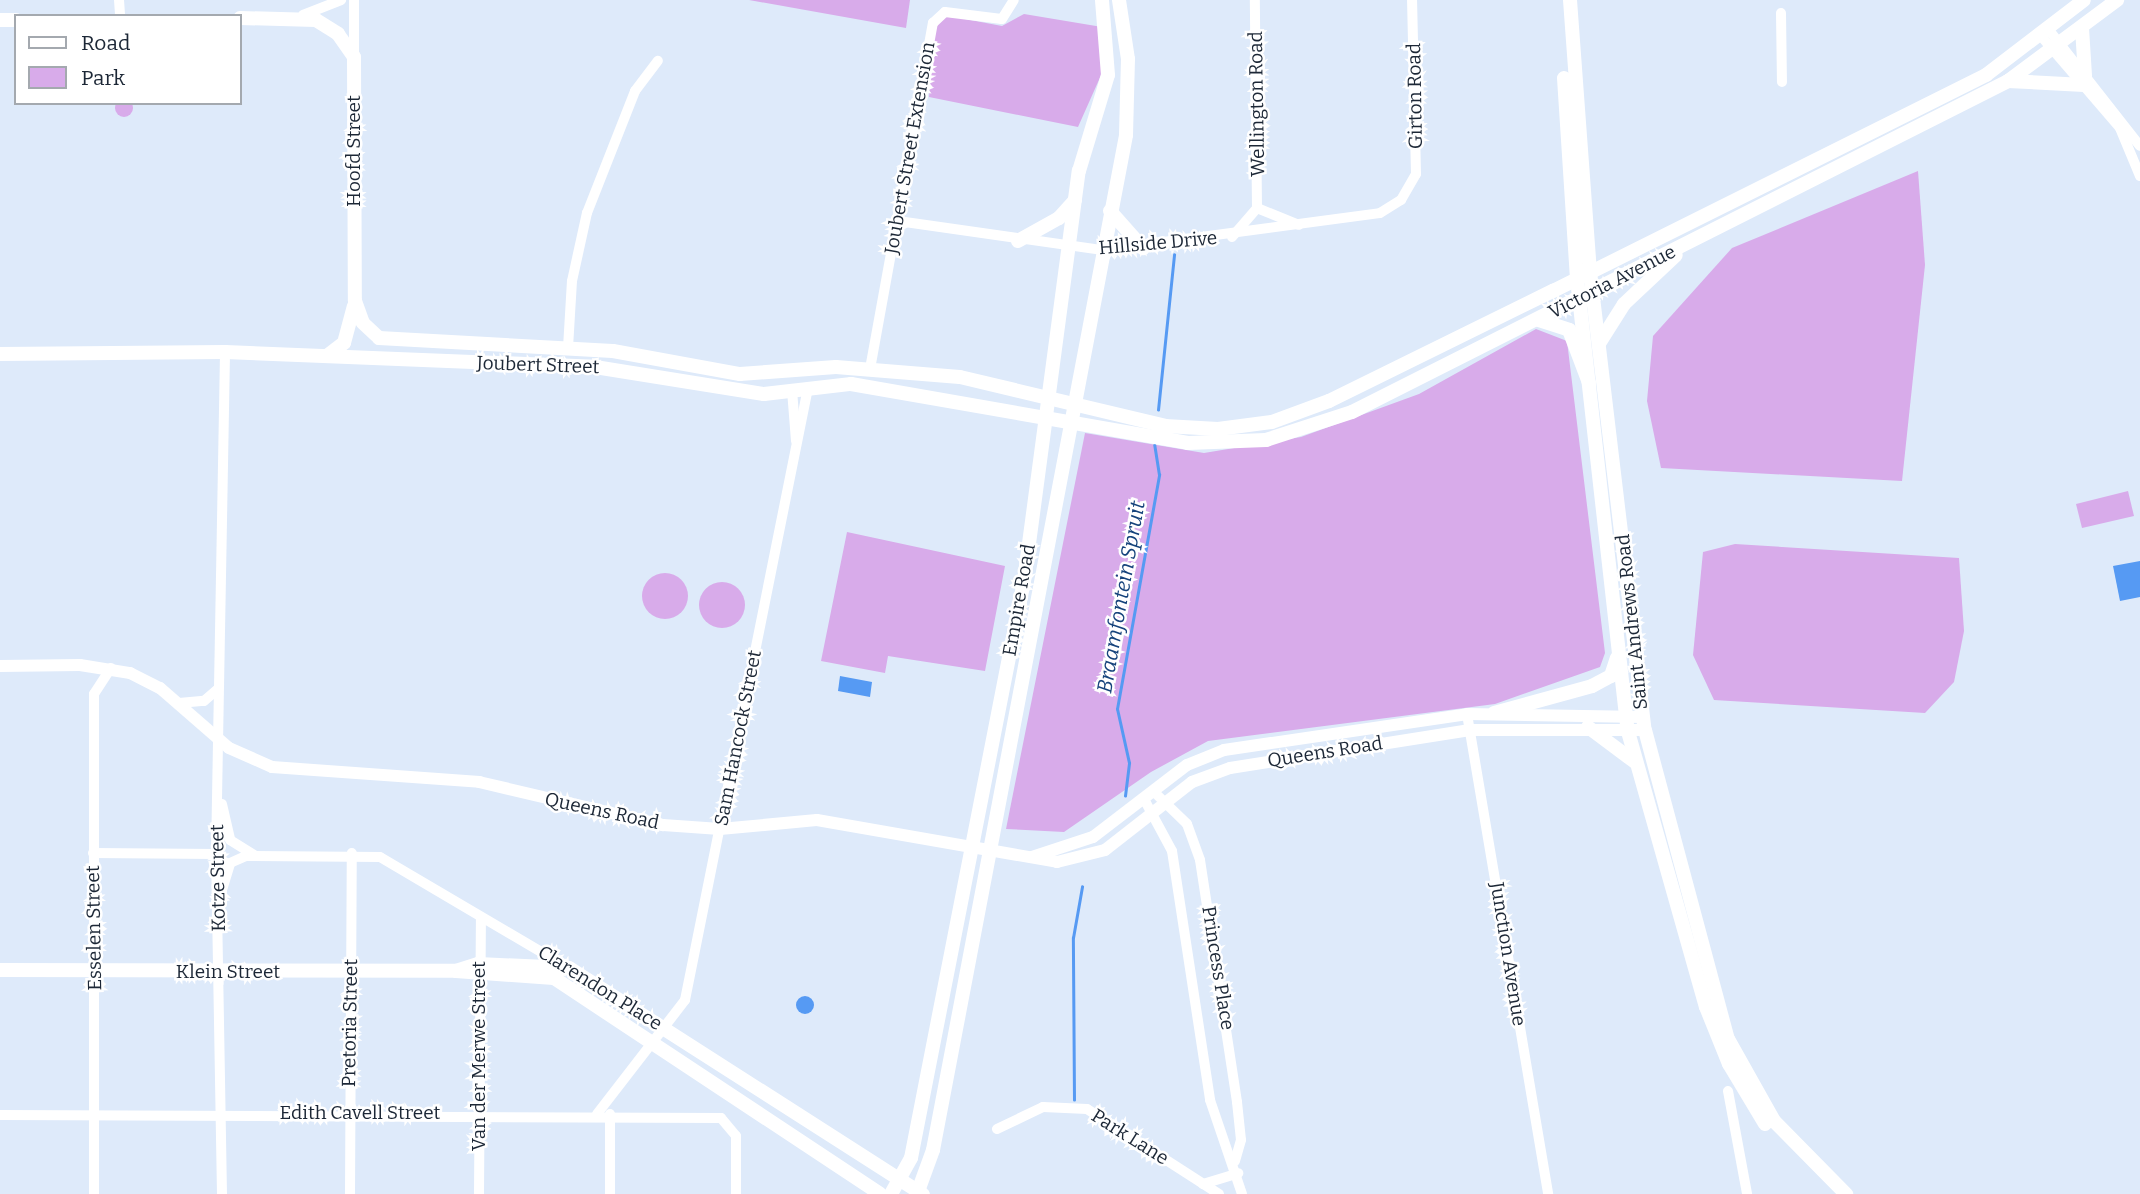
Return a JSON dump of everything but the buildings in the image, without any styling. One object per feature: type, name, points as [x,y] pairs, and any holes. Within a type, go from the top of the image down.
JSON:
[{"type":"main road","name":"Empire Road","points":[[891,1194],[911,1158],[969,847],[1022,592],[1075,200],[1087,134],[1108,75],[1102,0]]},
{"type":"main road","name":"Empire Road","points":[[920,1193],[989,851],[1110,211],[1128,101],[1119,0]]},
{"type":"main road","name":"Saint Andrews Road","points":[[1562,0],[1584,276],[1594,292],[1644,723],[1702,954],[1732,1047],[1774,1121],[1846,1194]]},
{"type":"main road","name":"Saint Andrews Road","points":[[1570,0],[1584,276],[1580,299],[1626,722],[1721,1048],[1767,1128],[1830,1194]]},
{"type":"main road","name":"Victoria Avenue","points":[[1073,401],[1165,426],[1218,429],[1272,422],[1329,401],[1986,75],[2045,33],[2084,0]]},
{"type":"main road","name":"Victoria Avenue","points":[[1069,422],[1188,443],[1266,440],[1352,412],[2008,82],[2057,48],[2117,0]]},
{"type":"main road","points":[[242,18],[296,16],[326,25],[354,57]]},
{"type":"main road","points":[[2008,82],[2085,80],[2082,27]]},
{"type":"main road","name":"Hoofd Street","points":[[328,355],[344,343],[355,301],[354,57]]},
{"type":"main road","points":[[1018,241],[1059,218],[1075,200]]},
{"type":"main road","points":[[1110,211],[1143,248]]},
{"type":"main road","points":[[1600,342],[1625,304],[1690,242]]},
{"type":"main road","name":"Joubert Street","points":[[355,301],[363,323],[385,340],[568,348],[740,374],[870,369],[1048,394],[1073,401]]},
{"type":"main road","points":[[1538,320],[1569,330],[1589,383]]},
{"type":"main road","name":"Joubert Street","points":[[0,354],[225,352],[595,367],[764,394],[808,388],[878,386],[1069,422]]},
{"type":"main road","points":[[1494,713],[1604,681],[1618,654]]},
{"type":"main road","points":[[1588,727],[1636,762]]},
{"type":"main road","name":"Clarendon Place","points":[[569,968],[901,1178],[920,1193]]},
{"type":"main road","name":"Klein Street","points":[[0,970],[350,972],[569,968]]},
{"type":"main road","name":"Clarendon Place","points":[[478,970],[561,980],[880,1194]]},
{"type":"street","points":[[296,16],[327,10],[341,0]]},
{"type":"street","name":"Hoofd Street","points":[[354,0],[354,57]]},
{"type":"street","name":"Joubert Street Extension","points":[[870,369],[933,23],[945,12],[1002,19],[1014,0]]},
{"type":"street","name":"Wellington Road","points":[[1255,0],[1257,208]]},
{"type":"street","name":"Girton Road","points":[[1410,190],[1416,174],[1412,0]]},
{"type":"street","points":[[1781,13],[1782,82]]},
{"type":"street","points":[[2045,33],[2140,146]]},
{"type":"street","points":[[568,348],[572,281],[587,213],[635,90],[658,61]]},
{"type":"street","points":[[2106,103],[2140,176]]},
{"type":"street","name":"Hillside Drive","points":[[898,221],[1069,247],[1103,250],[1143,248],[1312,226],[1380,213],[1410,190]]},
{"type":"street","points":[[1232,237],[1257,208],[1312,226]]},
{"type":"street","name":"Kotze Street","points":[[222,1194],[216,854],[225,352]]},
{"type":"street","name":"Sam Hancock Street","points":[[597,1114],[666,1030],[685,1000],[808,388]]},
{"type":"street","name":"Sam Hancock Street","points":[[792,390],[796,442]]},
{"type":"street","name":"Queens Road","points":[[0,666],[111,668],[145,679],[179,703],[219,740],[271,767],[479,782],[634,822],[720,829],[817,820],[1057,862],[1091,856],[1160,807],[1218,771],[1470,730],[1588,727],[1626,722]]},
{"type":"street","name":"Esselen Street","points":[[94,1194],[94,694],[111,668]]},
{"type":"street","points":[[179,703],[204,701],[218,689]]},
{"type":"street","name":"Queens Road","points":[[1032,857],[1093,838],[1187,765],[1224,750],[1467,714],[1494,713],[1644,723]]},
{"type":"street","name":"Junction Avenue","points":[[1467,714],[1548,1194]]},
{"type":"street","points":[[218,779],[230,839],[254,855]]},
{"type":"street","name":"Princess Place","points":[[1149,794],[1160,807],[1187,824],[1200,860],[1237,1102],[1235,1161]]},
{"type":"street","name":"Princess Place","points":[[1160,807],[1172,850],[1210,1100],[1235,1161],[1242,1194]]},
{"type":"street","points":[[93,853],[216,854]]},
{"type":"street","name":"Clarendon Place","points":[[254,855],[352,853],[393,862],[569,968]]},
{"type":"street","name":"Pretoria Street","points":[[350,1194],[352,853]]},
{"type":"street","points":[[219,908],[227,867],[254,855]]},
{"type":"street","name":"Van der Merwe Street","points":[[479,1194],[478,970],[481,917]]},
{"type":"street","points":[[1728,1091],[1746,1194]]},
{"type":"street","name":"Park Lane","points":[[997,1129],[1043,1107],[1087,1109],[1219,1194]]},
{"type":"street","name":"Edith Cavell Street","points":[[0,1115],[478,1113],[721,1118],[736,1136],[736,1194]]},
{"type":"street","points":[[610,1114],[610,1194]]},
{"type":"street","points":[[1203,1184],[1238,1173]]},
{"type":"green space","points":[[749,0],[910,0],[906,28]]},
{"type":"green space","points":[[1024,14],[1102,27],[1102,73],[1078,127],[929,97],[935,28],[944,15],[1002,26]]},
{"type":"green space","points":[[116,105],[132,105],[130,114],[124,117],[118,114],[115,108]]},
{"type":"green space","points":[[1918,171],[1925,265],[1902,481],[1661,468],[1647,401],[1653,336],[1732,248]]},
{"type":"green space","points":[[1536,329],[1567,341],[1605,653],[1600,667],[1495,704],[1208,741],[1151,772],[1064,832],[1006,829],[1085,433],[1204,453],[1301,437],[1419,394]]},
{"type":"green space","points":[[2128,491],[2134,516],[2082,528],[2076,504]]},
{"type":"green space","points":[[847,532],[1005,566],[985,671],[888,656],[885,673],[821,661]]},
{"type":"green space","points":[[1735,544],[1959,558],[1964,631],[1954,682],[1925,713],[1714,700],[1693,655],[1703,552]]},
{"type":"green space","points":[[665,573],[682,579],[688,596],[682,613],[665,619],[648,613],[642,596],[648,579]]},
{"type":"green space","points":[[722,582],[739,588],[745,605],[739,622],[722,628],[705,622],[699,605],[705,588]]},
{"type":"water","points":[[2140,561],[2140,597],[2120,601],[2113,566]]},
{"type":"water","points":[[840,676],[872,682],[870,697],[838,691]]},
{"type":"water","points":[[805,996],[811,999],[814,1005],[811,1011],[805,1014],[799,1011],[796,1005],[799,999]]},
{"type":"waterway","points":[[1158,410],[1174,255]]},
{"type":"waterway","name":"Braamfontein Spruit","points":[[1125,796],[1129,763],[1117,709],[1159,475],[1154,445]]},
{"type":"waterway","points":[[1074,1100],[1073,938],[1082,887]]}]
